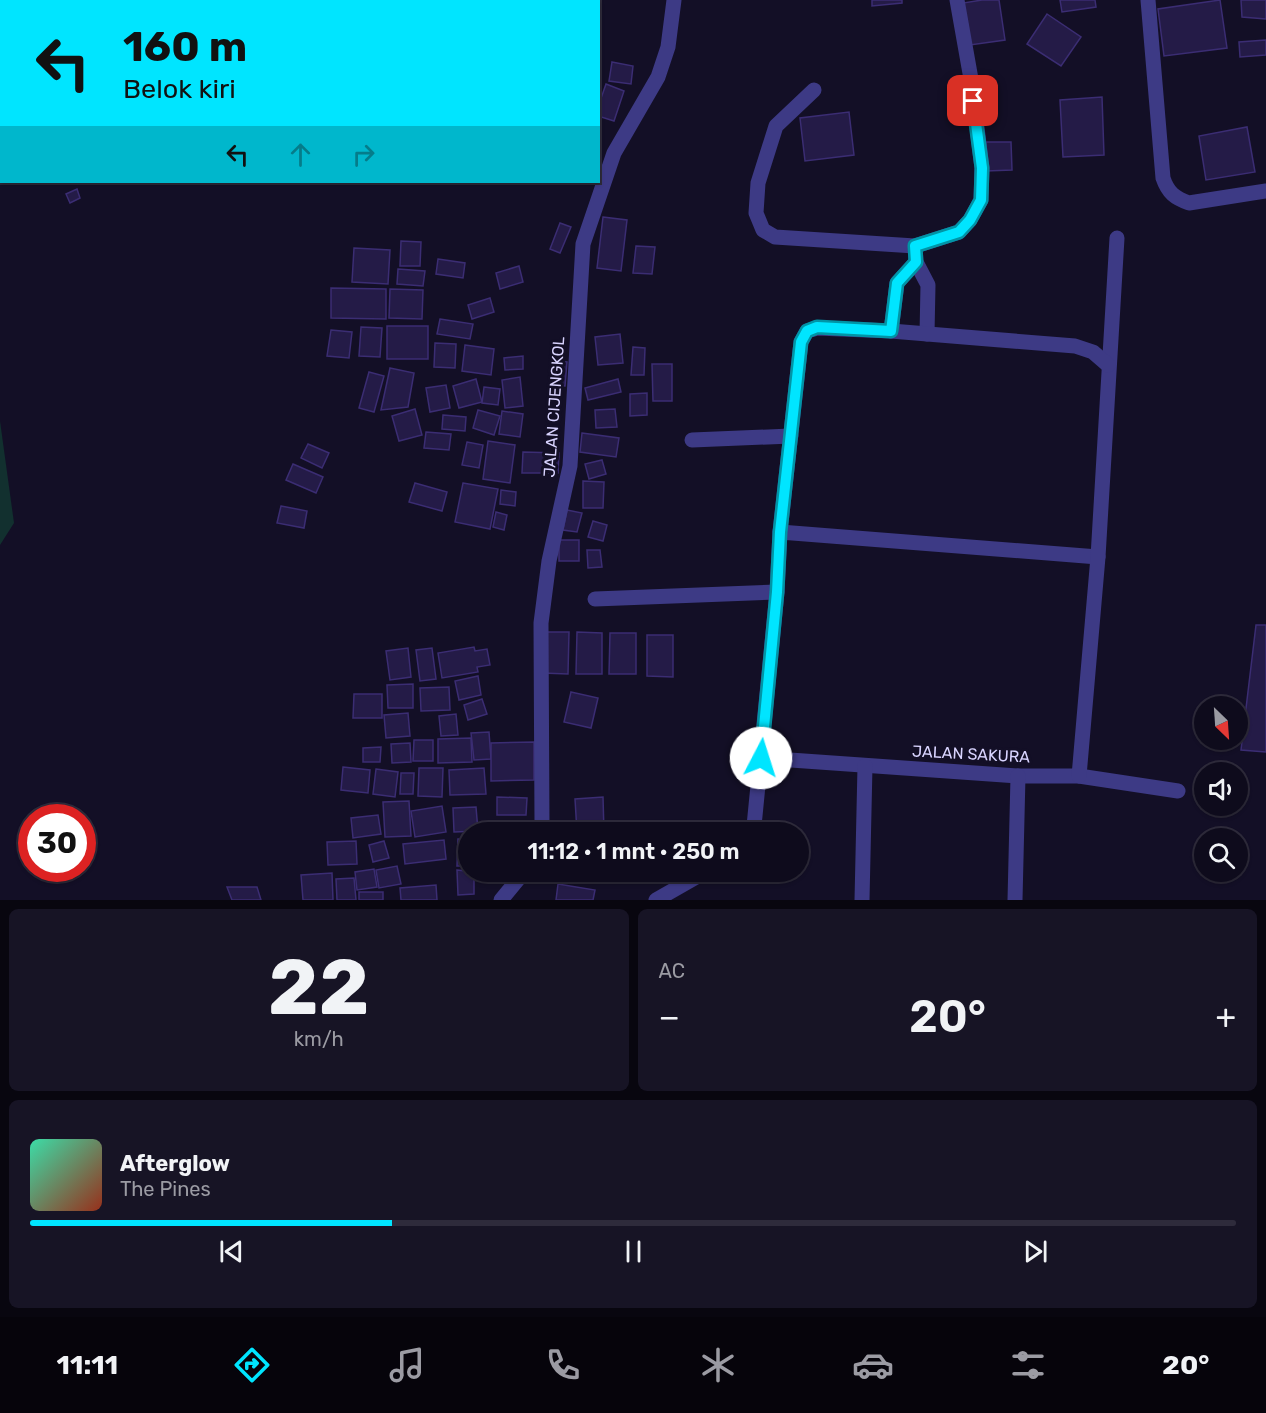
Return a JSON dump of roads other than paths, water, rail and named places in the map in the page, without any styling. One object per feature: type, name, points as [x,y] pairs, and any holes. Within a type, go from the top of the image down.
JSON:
[{"type":"street","name":"JALAN CIJENGKOL","points":[[542,822],[541,623],[549,561],[570,466],[583,244],[614,153],[658,77],[668,47],[674,0]]},
{"type":"street","points":[[814,90],[776,126],[758,183],[756,213],[763,230],[775,237],[915,246],[959,232],[970,220],[981,200],[982,168],[957,0]]},
{"type":"street","points":[[1148,0],[1163,178],[1167,190],[1178,199],[1189,203],[1266,190]]},
{"type":"street","points":[[1079,776],[1098,557],[1116,238]]},
{"type":"street","points":[[915,246],[916,262],[928,285],[927,334]]},
{"type":"street","points":[[891,331],[897,283],[916,262]]},
{"type":"street","points":[[754,822],[777,592],[780,532],[801,342],[807,331],[817,327],[891,331],[1075,346],[1093,352],[1108,365]]},
{"type":"street","points":[[692,440],[791,436]]},
{"type":"street","points":[[780,532],[1098,557]]},
{"type":"street","points":[[595,599],[777,592]]},
{"type":"street","name":"JALAN SAKURA","points":[[761,758],[1018,776],[1079,776],[1178,791]]},
{"type":"street","points":[[862,900],[865,766]]},
{"type":"street","points":[[1015,900],[1018,776]]},
{"type":"street","points":[[501,900],[516,882]]},
{"type":"street","points":[[656,900],[688,882]]}]
